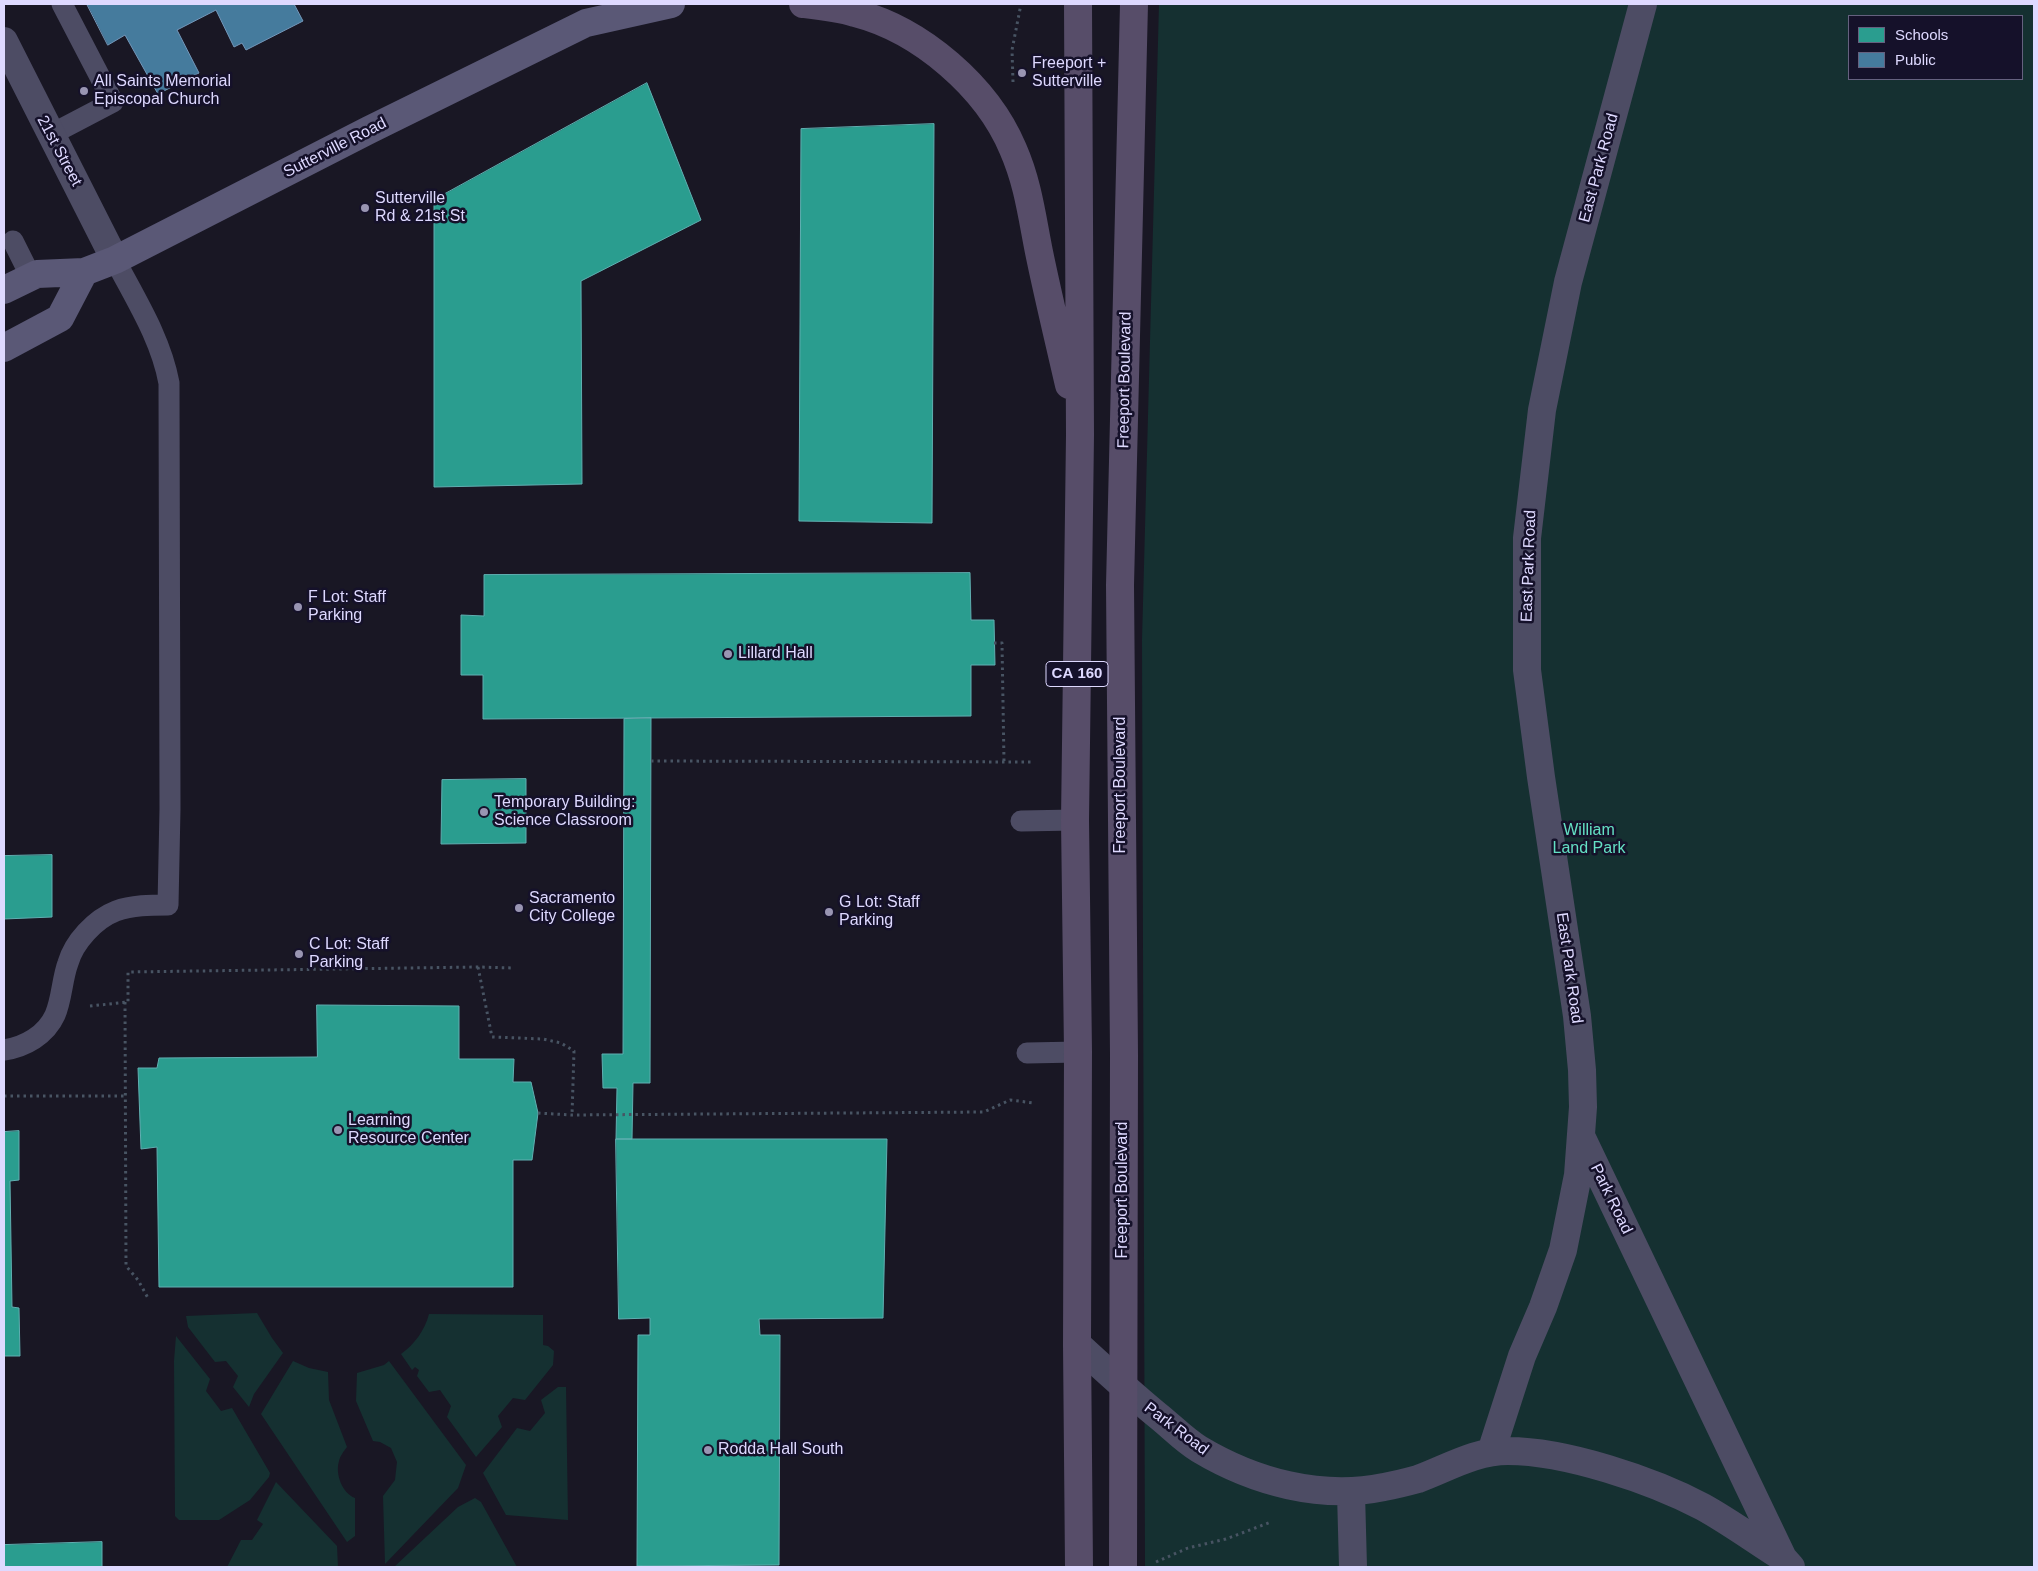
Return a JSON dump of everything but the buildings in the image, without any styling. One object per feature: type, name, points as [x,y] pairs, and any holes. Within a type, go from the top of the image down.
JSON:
[{"type":"main road","name":"Sutterville Road","points":[[4,290],[37,274],[84,272],[115,260],[370,130],[586,23],[609,4]]},
{"type":"main road","name":"Sutterville Road","points":[[586,23],[671,4]]},
{"type":"main road","points":[[803,4],[856,13],[900,31],[943,58],[965,79],[996,116],[1013,149],[1027,188],[1080,435]]},
{"type":"main road","name":"CA 160","points":[[1077,1344],[1078,1052],[1075,820],[1080,435],[1078,4]]},
{"type":"main road","name":"Freeport Boulevard","points":[[1123,1567],[1124,1045],[1120,585],[1134,4]]},
{"type":"main road","points":[[4,348],[60,318],[84,272]]},
{"type":"main road","points":[[1077,1344],[1079,1567]]},
{"type":"street","name":"East Park Road","points":[[1582,1137],[1582,1070],[1577,1016],[1542,786],[1528,670],[1527,538],[1542,410],[1568,282],[1643,4]]},
{"type":"street","name":"21st Street","points":[[4,41],[115,260]]},
{"type":"street","name":"Park Road","points":[[1491,1452],[1522,1356],[1543,1307],[1563,1250],[1578,1175],[1582,1137]]},
{"type":"street","name":"Park Road","points":[[1582,1137],[1787,1562]]},
{"type":"street","name":"Park Road","points":[[1077,1344],[1123,1387],[1198,1449],[1222,1461],[1289,1486],[1352,1493],[1417,1479],[1463,1459],[1491,1452],[1539,1453],[1587,1463],[1649,1484],[1703,1507],[1787,1562]]},
{"type":"street","points":[[1352,1493],[1353,1567]]},
{"type":"lane","points":[[50,135],[113,102],[62,4]]},
{"type":"lane","points":[[13,241],[31,277]]},
{"type":"lane","points":[[4,1050],[21,1045],[42,1033],[56,1014],[68,961],[79,941],[95,923],[115,911],[144,905],[168,905],[170,808],[170,383],[157,340],[115,260]]},
{"type":"lane","points":[[1022,821],[1075,820]]},
{"type":"lane","points":[[1027,1053],[1078,1052]]},
{"type":"path","points":[[1014,85],[1012,50],[1022,4]]},
{"type":"path","points":[[994,643],[1002,643],[1004,762]]},
{"type":"path","points":[[651,761],[1033,762]]},
{"type":"path","points":[[478,967],[492,1038],[543,1039],[561,1043],[574,1052],[572,1115]]},
{"type":"path","points":[[60,997],[90,1006],[128,1002],[128,972],[513,968]]},
{"type":"path","points":[[125,1002],[126,1266],[138,1280],[148,1298]]},
{"type":"path","points":[[4,1096],[125,1096]]},
{"type":"path","points":[[538,1113],[572,1115],[984,1112],[1010,1100],[1034,1103]]},
{"type":"path","points":[[1152,1564],[1166,1560],[1188,1548],[1226,1540],[1271,1522]]},
{"type":"green space","name":"William Land Park","points":[[1159,4],[2034,4],[2034,1567],[1145,1567],[1142,640]]},
{"type":"green space","points":[[257,1313],[283,1353],[254,1394],[249,1407],[233,1387],[238,1376],[226,1361],[215,1362],[188,1327],[186,1316]]},
{"type":"green space","points":[[429,1314],[543,1315],[543,1345],[548,1346],[554,1351],[553,1365],[525,1400],[513,1398],[498,1416],[502,1427],[476,1457],[447,1417],[451,1406],[440,1390],[429,1392],[417,1376],[419,1370],[415,1367],[412,1370],[401,1354],[418,1337],[425,1326]]},
{"type":"green space","points":[[176,1336],[210,1379],[206,1391],[221,1411],[232,1408],[270,1473],[269,1477],[250,1500],[219,1520],[179,1520],[175,1516],[174,1361]]},
{"type":"green space","points":[[293,1361],[309,1368],[328,1372],[329,1400],[347,1447],[339,1461],[339,1477],[346,1492],[355,1498],[355,1536],[347,1542],[261,1414]]},
{"type":"green space","points":[[389,1361],[466,1465],[458,1488],[385,1564],[383,1496],[395,1480],[397,1462],[391,1448],[380,1442],[373,1441],[356,1401],[357,1373],[384,1365]]},
{"type":"green space","points":[[558,1387],[566,1387],[568,1520],[506,1515],[483,1473],[517,1428],[530,1431],[545,1413],[541,1400]]},
{"type":"green space","points":[[276,1482],[337,1546],[338,1567],[227,1567],[241,1540],[252,1540],[263,1524],[257,1520]]},
{"type":"green space","points":[[475,1498],[481,1502],[517,1567],[394,1567],[458,1507]]},
{"type":"place","name":"Freeport + Sutterville","points":[[1022,73]]},
{"type":"place","name":"All Saints Memorial Episcopal Church","points":[[84,91]]},
{"type":"place","name":"Sutterville Rd & 21st St","points":[[365,208]]},
{"type":"place","name":"F Lot: Staff Parking","points":[[298,607]]},
{"type":"place","name":"Lillard Hall","points":[[728,654]]},
{"type":"place","name":"Temporary Building: Science Classroom","points":[[484,812]]},
{"type":"place","name":"Sacramento City College","points":[[519,908]]},
{"type":"place","name":"G Lot: Staff Parking","points":[[829,912]]},
{"type":"place","name":"C Lot: Staff Parking","points":[[299,954]]},
{"type":"place","name":"Learning Resource Center","points":[[338,1130]]},
{"type":"place","name":"Rodda Hall South","points":[[708,1450]]}]
